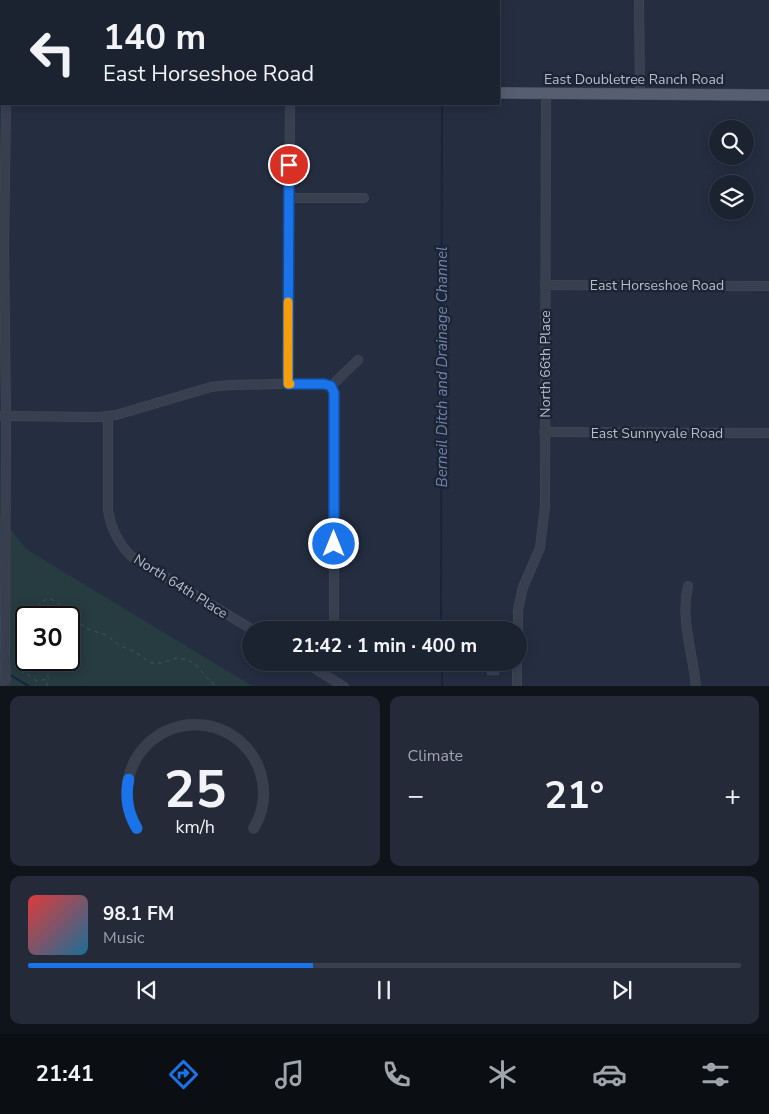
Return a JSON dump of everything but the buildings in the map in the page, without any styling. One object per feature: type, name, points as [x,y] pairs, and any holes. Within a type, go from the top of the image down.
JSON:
[{"type":"main road","name":"East Doubletree Ranch Road","points":[[500,93],[769,95]]},
{"type":"street","points":[[639,0],[640,94]]},
{"type":"street","name":"North 66th Place","points":[[518,621],[518,610],[523,587],[540,548],[545,506],[546,94]]},
{"type":"street","points":[[3,683],[2,285],[3,165],[6,105]]},
{"type":"street","points":[[288,384],[290,105]]},
{"type":"street","points":[[289,198],[364,198]]},
{"type":"street","name":"East Horseshoe Road","points":[[545,285],[769,286]]},
{"type":"street","points":[[331,386],[358,360]]},
{"type":"street","points":[[3,416],[108,416],[211,387],[247,384],[324,384],[331,386]]},
{"type":"street","points":[[331,386],[334,393],[334,621]]},
{"type":"street","name":"North 64th Place","points":[[108,416],[108,510],[116,539],[131,556],[242,623]]},
{"type":"street","name":"East Sunnyvale Road","points":[[544,432],[769,432]]},
{"type":"street","points":[[688,586],[685,597],[686,622],[696,686]]},
{"type":"street","points":[[517,686],[518,671]]},
{"type":"street","points":[[321,672],[344,686]]},
{"type":"path","points":[[37,606],[48,599],[62,606]]},
{"type":"path","points":[[80,622],[85,628],[106,635],[119,645],[135,652],[151,663],[162,663],[177,658],[188,660],[196,665],[217,686]]},
{"type":"path","points":[[4,659],[38,680],[48,679]]},
{"type":"path","points":[[45,671],[48,674],[49,680],[46,686]]},
{"type":"green space","points":[[0,515],[26,549],[252,686],[0,686]]},
{"type":"waterway","name":"Berneil Ditch and Drainage Channel","points":[[441,621],[442,105]]},
{"type":"waterway","name":"Berneil Ditch and Drainage Channel","points":[[442,671],[442,686]]},
{"type":"waterway","points":[[9,674],[28,686]]},
{"type":"slow traffic","points":[[288,302],[288,384],[290,384]]},
{"type":"route","points":[[289,165],[288,384],[324,384],[331,386],[334,393],[334,544]]}]
